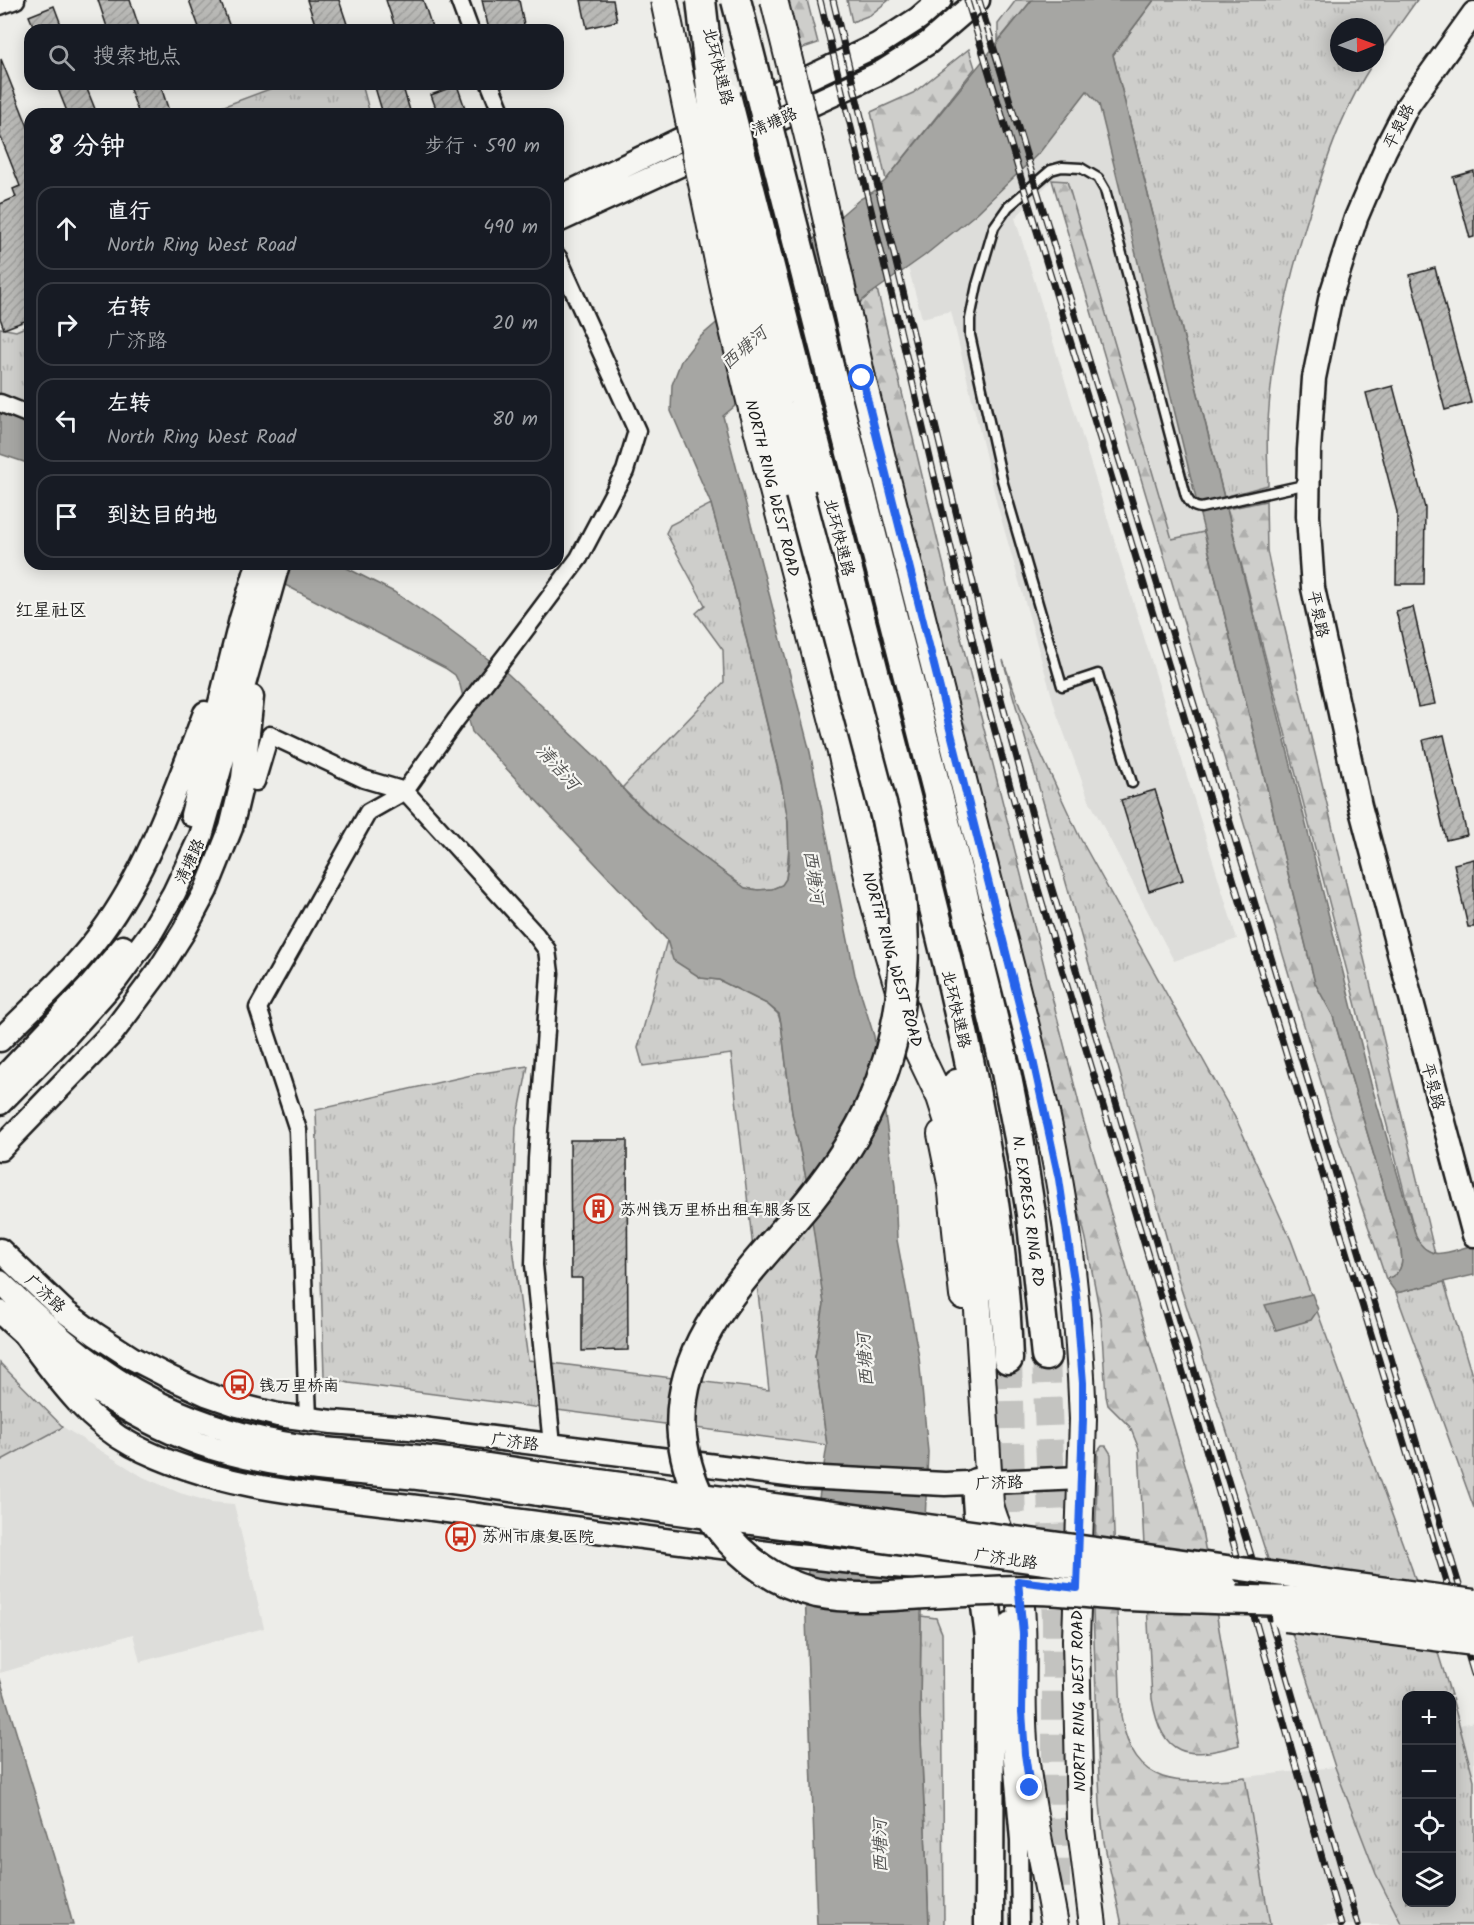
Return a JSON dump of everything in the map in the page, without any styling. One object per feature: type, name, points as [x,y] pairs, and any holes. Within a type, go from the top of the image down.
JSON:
[{"type":"highway","points":[[702,0],[721,178],[800,494],[886,819],[903,927],[903,963],[895,1029],[883,1073],[858,1129],[823,1183],[735,1290],[698,1347],[685,1385],[682,1409],[683,1446],[688,1469],[713,1520],[736,1548],[774,1576],[806,1590],[835,1596],[858,1597],[1031,1590],[1123,1596],[1327,1602]]},
{"type":"highway","name":"北环快速路","points":[[736,0],[1005,1066],[1031,1214],[1046,1356]]},
{"type":"highway","name":"北环快速路","points":[[778,405],[904,786]]},
{"type":"highway","points":[[904,786],[923,927],[956,1080],[968,1172],[977,1294]]},
{"type":"highway","name":"N. EXPRESS RING RD","points":[[904,786],[970,1064],[986,1145],[1004,1289],[1008,1359]]},
{"type":"highway","points":[[982,1483],[1002,1578],[990,1638],[989,1925]]},
{"type":"highway","points":[[1123,1596],[1474,1641]]},
{"type":"main road","name":"NORTH RING WEST ROAD","points":[[664,0],[728,309],[778,405],[842,756],[872,895],[916,1047],[940,1097],[949,1125],[977,1294],[982,1483],[1005,1542],[1002,1578],[1023,1634],[1022,1712],[1025,1754],[1055,1925]]},
{"type":"main road","name":"NORTH RING WEST ROAD","points":[[774,0],[809,141],[862,378],[1030,1048],[1057,1168],[1076,1294],[1080,1339],[1083,1419],[1076,1632],[1080,1821],[1093,1921]]},
{"type":"main road","name":"清塘路","points":[[564,195],[877,45],[919,18],[940,0]]},
{"type":"main road","name":"清塘路","points":[[564,218],[882,72],[928,43],[978,0]]},
{"type":"main road","name":"平泉路","points":[[1474,13],[1408,105],[1385,150],[1356,218],[1331,295],[1314,378],[1308,516],[1315,599],[1360,806],[1468,1192],[1474,1235]]},
{"type":"main road","name":"清塘路","points":[[0,1103],[99,1000],[140,949],[174,893],[194,833],[266,571]]},
{"type":"main road","points":[[0,1149],[113,1032],[158,972],[184,931],[220,860],[231,828],[243,778],[251,623]]},
{"type":"main road","points":[[0,1040],[84,954],[126,896],[145,859],[251,623]]},
{"type":"main road","name":"清塘路","points":[[0,1081],[54,1026],[115,957],[194,833]]},
{"type":"main road","points":[[916,1047],[943,1141],[951,1183],[982,1483]]},
{"type":"main road","name":"广济路","points":[[0,1250],[69,1315],[104,1340],[186,1386],[234,1404],[278,1415],[422,1429],[803,1477],[941,1484],[1080,1478]]},
{"type":"main road","name":"广济路","points":[[0,1282],[90,1362],[136,1391],[208,1424],[302,1446],[475,1463],[540,1483]]},
{"type":"main road","points":[[0,1312],[69,1372],[106,1398],[153,1424],[217,1449],[299,1467],[408,1477],[540,1483]]},
{"type":"main road","points":[[24,1334],[65,1389],[108,1429],[139,1448],[207,1474],[251,1486],[291,1493],[403,1505],[803,1557],[1077,1588]]},
{"type":"main road","name":"广济北路","points":[[540,1483],[1474,1601]]},
{"type":"main road","name":"广济北路","points":[[540,1483],[1466,1622]]},
{"type":"street","points":[[0,6],[16,0]]},
{"type":"street","points":[[459,0],[468,24]]},
{"type":"street","points":[[492,90],[500,108]]},
{"type":"street","points":[[308,1419],[298,1130],[258,1008],[368,812],[405,791],[455,721],[579,558],[625,471],[636,431],[564,270]]},
{"type":"street","points":[[0,403],[24,413]]},
{"type":"street","points":[[243,778],[256,782],[270,735],[364,780],[405,791],[547,950],[550,973],[537,1159],[534,1265],[552,1445]]},
{"type":"street","points":[[1002,1578],[1010,1737],[1019,1840],[1020,1925]]},
{"type":"lane","points":[[1132,783],[1098,674],[1062,686],[1002,480],[970,335],[970,319],[977,285],[994,227],[1008,207],[1051,170],[1062,167],[1081,168],[1098,178],[1105,190],[1186,496],[1195,508],[1309,483]]},
{"type":"shaded area","points":[[1087,90],[1099,104],[1204,532],[1172,540],[1067,181],[1052,180],[1015,218],[1237,939],[1174,961],[1089,800],[1057,714],[997,504],[951,311],[922,318],[908,267],[977,213],[1010,182],[1040,152]]},
{"type":"shaded area","points":[[63,1427],[143,1477],[180,1493],[211,1502],[234,1504],[264,1628],[140,1662],[133,1634],[0,1673],[0,1461]]},
{"type":"shaded area","points":[[1474,1722],[1474,1780],[1460,1725]]},
{"type":"shaded area","points":[[1335,1767],[1376,1874],[1402,1925],[1270,1925],[1245,1777]]},
{"type":"green space","points":[[784,0],[807,0],[818,43],[797,50]]},
{"type":"green space","points":[[847,0],[889,0],[870,15],[852,22]]},
{"type":"green space","points":[[1016,0],[1032,0],[998,41],[998,24]]},
{"type":"green space","points":[[1154,0],[1417,0],[1384,46],[1384,18],[1330,18],[1330,72],[1368,72],[1349,107],[1324,168],[1293,271],[1274,360],[1267,437],[1268,485],[1224,497],[1113,55]]},
{"type":"green space","points":[[969,49],[975,68],[886,180],[871,112],[913,93]]},
{"type":"green space","points":[[267,90],[364,90],[368,108],[219,108]]},
{"type":"green space","points":[[1052,180],[1067,181],[1172,539],[1204,532],[1315,983],[1333,1016],[1399,1241],[1402,1264],[1397,1273],[1386,1279],[1332,1119]]},
{"type":"green space","points":[[877,289],[966,658],[1083,1119],[1192,1488],[1203,1536],[1239,1745],[1221,1750],[1191,1753],[1180,1750],[1162,1733],[1156,1719],[1152,1699],[1139,1449],[1130,1427],[1108,1405],[1101,1319],[1086,1239],[878,404],[859,303]]},
{"type":"green space","points":[[0,328],[16,331],[24,328],[24,422],[0,413]]},
{"type":"green space","points":[[1266,501],[1267,551],[1273,579],[1435,1254],[1421,1247],[1416,1237],[1227,509]]},
{"type":"green space","points":[[711,504],[734,588],[787,808],[789,846],[786,879],[782,885],[772,889],[745,888],[658,823],[622,788],[724,682],[723,650],[696,613],[705,605],[666,533],[670,525]]},
{"type":"green space","points":[[1003,660],[1023,715],[1080,838],[1237,1121],[1291,1240],[1412,1569],[1450,1691],[1402,1691],[1402,1907],[1456,1907],[1456,1713],[1474,1780],[1474,1925],[1402,1925],[1376,1874],[1335,1767],[1181,1289]]},
{"type":"green space","points":[[667,940],[671,950],[701,978],[719,980],[767,1004],[778,1014],[781,1023],[792,1113],[806,1178],[823,1292],[824,1304],[815,1357],[827,1445],[349,1383],[324,1376],[316,1110],[476,1074],[528,1066],[516,1127],[512,1240],[528,1360],[769,1390],[731,1054],[643,1066],[638,1048]]},
{"type":"green space","points":[[1444,1282],[1474,1382],[1474,1508],[1396,1293]]},
{"type":"green space","points":[[0,1363],[63,1427],[0,1461]]},
{"type":"green space","points":[[1102,1446],[1106,1446],[1111,1454],[1121,1716],[1128,1741],[1137,1759],[1150,1771],[1165,1778],[1201,1781],[1245,1777],[1270,1925],[1122,1925],[1104,1842],[1100,1804],[1093,1611],[1098,1451]]},
{"type":"green space","points":[[921,1616],[936,1618],[942,1633],[944,1925],[929,1925],[920,1714]]},
{"type":"water","points":[[1032,0],[1154,0],[1113,55],[1371,1084],[1416,1237],[1421,1245],[1434,1253],[1474,1245],[1474,1275],[1396,1293],[1386,1279],[1397,1273],[1402,1264],[1399,1241],[1333,1016],[1315,983],[1099,104],[1087,91],[1040,152],[977,213],[924,256],[869,295],[723,416],[810,752],[855,975],[874,1036],[895,1186],[897,1240],[919,1357],[928,1452],[921,1615],[920,1714],[929,1925],[817,1925],[805,1591],[827,1445],[815,1357],[824,1304],[806,1178],[792,1113],[779,1014],[767,1004],[719,980],[701,978],[673,960],[667,940],[472,732],[460,685],[455,675],[257,570],[351,570],[394,592],[508,674],[597,758],[629,796],[658,823],[745,888],[772,889],[782,885],[786,879],[789,860],[788,821],[781,781],[711,504],[671,411],[672,385],[681,361],[699,338],[860,199],[873,192],[886,180]]},
{"type":"water","points":[[0,413],[24,422],[24,462],[0,454]]},
{"type":"water","points":[[1312,1294],[1318,1310],[1311,1320],[1276,1330],[1265,1305]]},
{"type":"water","points":[[0,1679],[63,1887],[73,1925],[0,1925]]},
{"type":"building","points":[[98,0],[130,0],[138,24],[106,24]]},
{"type":"building","points":[[189,0],[220,0],[229,24],[198,24]]},
{"type":"building","points":[[307,0],[339,0],[347,24],[315,24]]},
{"type":"building","points":[[386,0],[423,0],[431,24],[394,24]]},
{"type":"building","points":[[482,0],[519,0],[524,24],[488,24]]},
{"type":"building","points":[[581,0],[613,0],[617,21],[587,28]]},
{"type":"building","points":[[54,6],[61,24],[32,24],[29,16]]},
{"type":"building","points":[[1,59],[24,117],[24,321],[4,329],[0,318],[0,204],[16,197],[13,189],[20,186],[0,135]]},
{"type":"building","points":[[58,90],[87,90],[95,108],[66,108]]},
{"type":"building","points":[[130,90],[162,90],[168,108],[137,108]]},
{"type":"building","points":[[376,90],[404,90],[409,108],[381,108]]},
{"type":"building","points":[[444,90],[459,90],[465,108],[436,108],[431,95]]},
{"type":"building","points":[[1474,171],[1474,237],[1470,238],[1453,177]]},
{"type":"building","points":[[1435,268],[1471,403],[1445,410],[1410,275]]},
{"type":"building","points":[[1393,386],[1425,508],[1424,584],[1396,584],[1397,512],[1366,393]]},
{"type":"building","points":[[1413,607],[1435,704],[1418,707],[1396,611]]},
{"type":"building","points":[[1444,735],[1467,835],[1446,840],[1423,740]]},
{"type":"building","points":[[1155,790],[1183,880],[1149,891],[1121,800]]},
{"type":"building","points":[[1474,859],[1474,927],[1468,927],[1454,864]]},
{"type":"building","name":"苏州钱万里桥出租车服务区","points":[[570,1140],[627,1140],[628,1350],[582,1351],[582,1278],[571,1278]]},
{"type":"tunnel","points":[[1046,1356],[1056,1623],[1056,1899]]},
{"type":"tunnel","points":[[1008,1359],[1013,1566]]},
{"type":"railway","points":[[820,0],[986,698],[1038,889],[1223,1506],[1341,1925]]},
{"type":"railway","points":[[833,0],[1000,695],[1051,886],[1170,1291],[1272,1624],[1358,1925]]},
{"type":"railway","points":[[967,0],[1474,1674]]},
{"type":"railway","points":[[979,0],[1261,924],[1474,1635]]},
{"type":"place","name":"苏州钱万里桥出租车服务区","points":[[599,1209]]},
{"type":"place","name":"钱万里桥南","points":[[238,1385]]},
{"type":"place","name":"苏州市康复医院","points":[[461,1536]]},
{"type":"district","name":"红星社区","points":[[51,610]]},
{"type":"route","points":[[862,378],[1049,1128],[1076,1294],[1083,1383],[1077,1588],[1018,1581],[1023,1634],[1022,1712],[1030,1788]]},
{"type":"water label","name":"西塘河","points":[[744,348]]},
{"type":"water label","name":"清洁河","points":[[558,767]]},
{"type":"water label","name":"西塘河","points":[[814,877]]},
{"type":"water label","name":"西塘河","points":[[865,1360]]},
{"type":"water label","name":"西塘河","points":[[880,1846]]}]
